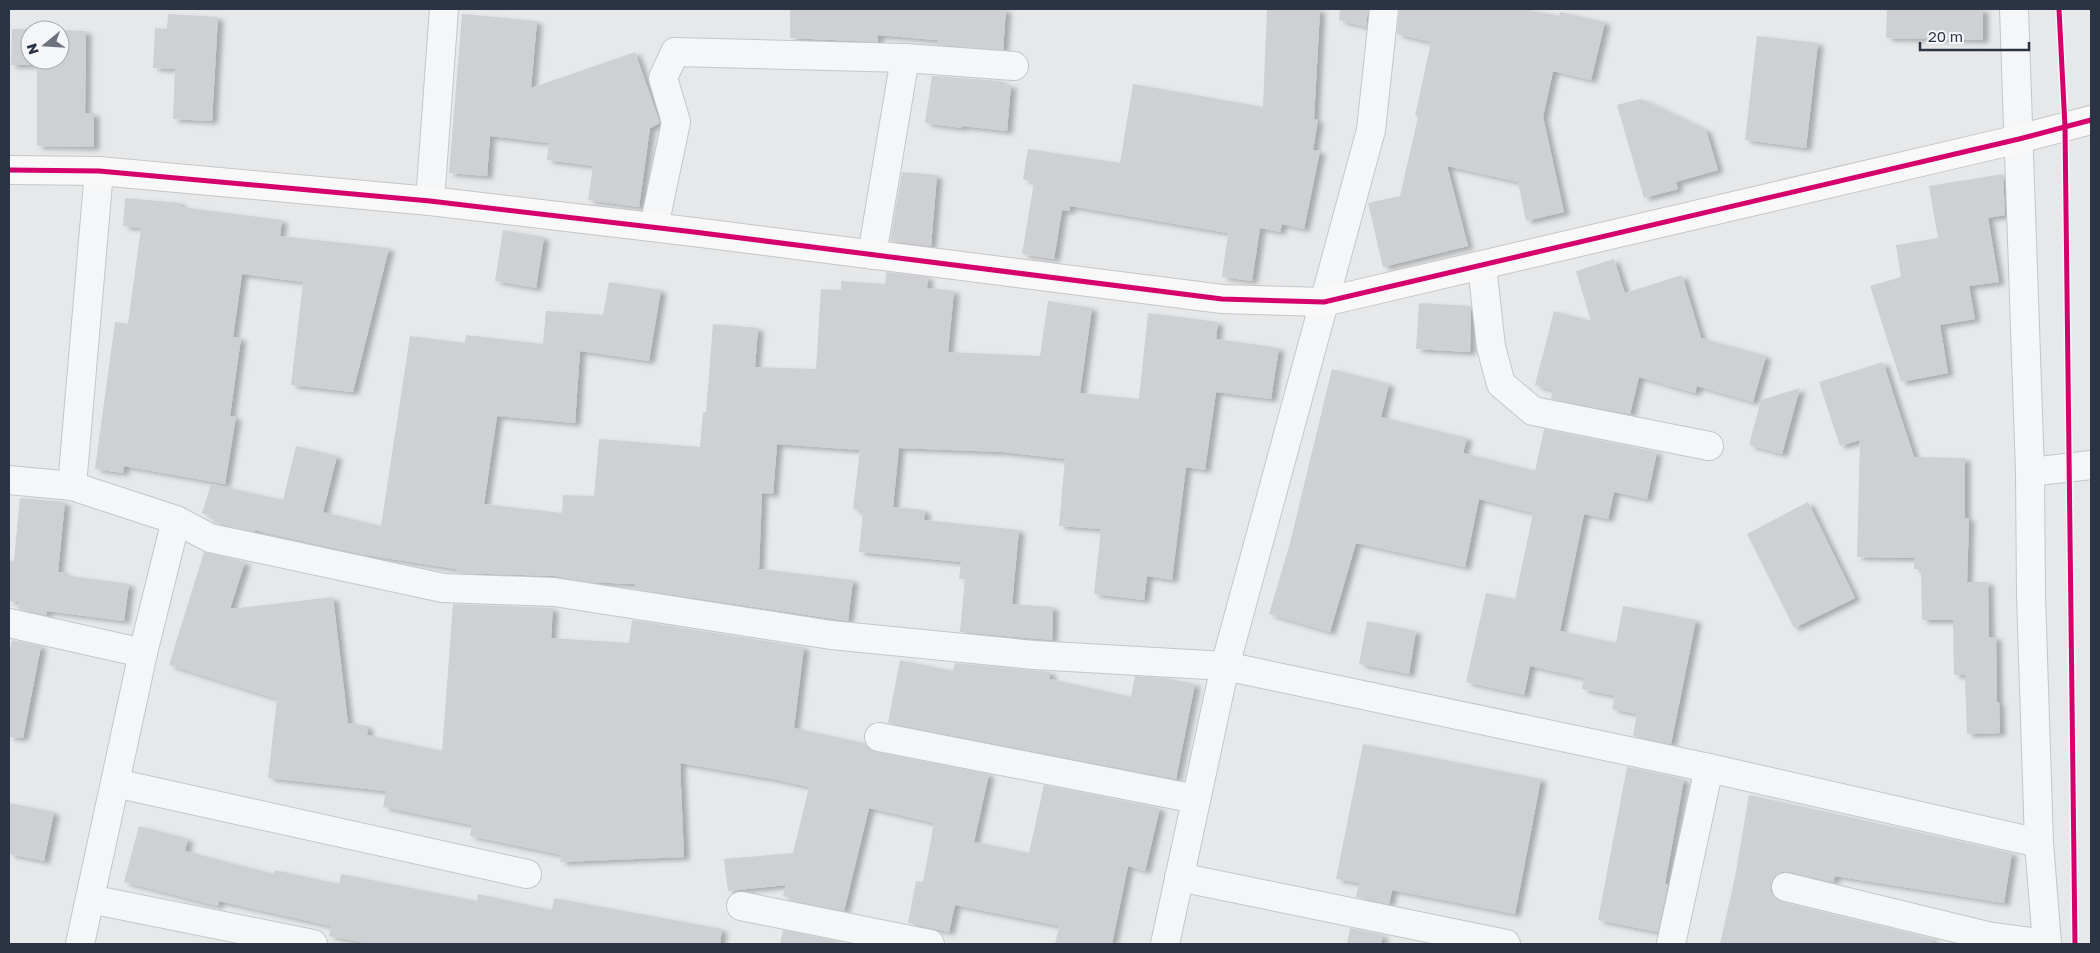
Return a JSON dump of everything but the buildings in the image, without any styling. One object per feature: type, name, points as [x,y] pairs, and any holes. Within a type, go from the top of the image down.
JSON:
[{"type":"street","points":[[430,201],[444,9]]},
{"type":"street","points":[[1165,944],[1225,666],[1371,130],[1384,9]]},
{"type":"street","points":[[1786,887],[1991,941],[2047,944],[2039,843],[2031,595],[2030,472],[2014,9]]},
{"type":"street","points":[[654,227],[676,122],[663,78],[675,52],[905,58],[1014,66]]},
{"type":"street","points":[[872,254],[905,58]]},
{"type":"street","points":[[9,170],[99,171],[430,201],[654,227],[1222,299],[1324,302],[2019,139],[2091,120]]},
{"type":"street","points":[[72,486],[99,171]]},
{"type":"street","points":[[1482,266],[1491,347],[1501,384],[1533,410],[1709,446]]},
{"type":"street","points":[[2030,472],[2091,464]]},
{"type":"street","points":[[9,480],[72,486],[176,520],[210,538],[443,588],[554,592],[831,635],[1034,655],[1225,666],[1709,768],[2039,843]]},
{"type":"street","points":[[80,944],[143,653],[176,520]]},
{"type":"street","points":[[9,623],[143,653]]},
{"type":"street","points":[[880,737],[1196,799]]},
{"type":"street","points":[[1671,944],[1709,768]]},
{"type":"street","points":[[115,783],[527,874]]},
{"type":"street","points":[[1179,877],[1506,944]]},
{"type":"street","points":[[90,899],[313,944]]},
{"type":"street","points":[[741,906],[930,944]]},
{"type":"cycle path","points":[[2059,9],[2065,127],[2075,944]]},
{"type":"cycle path","points":[[9,170],[99,171],[430,201],[694,232],[1222,299],[1324,302],[2019,139],[2091,120]]}]
